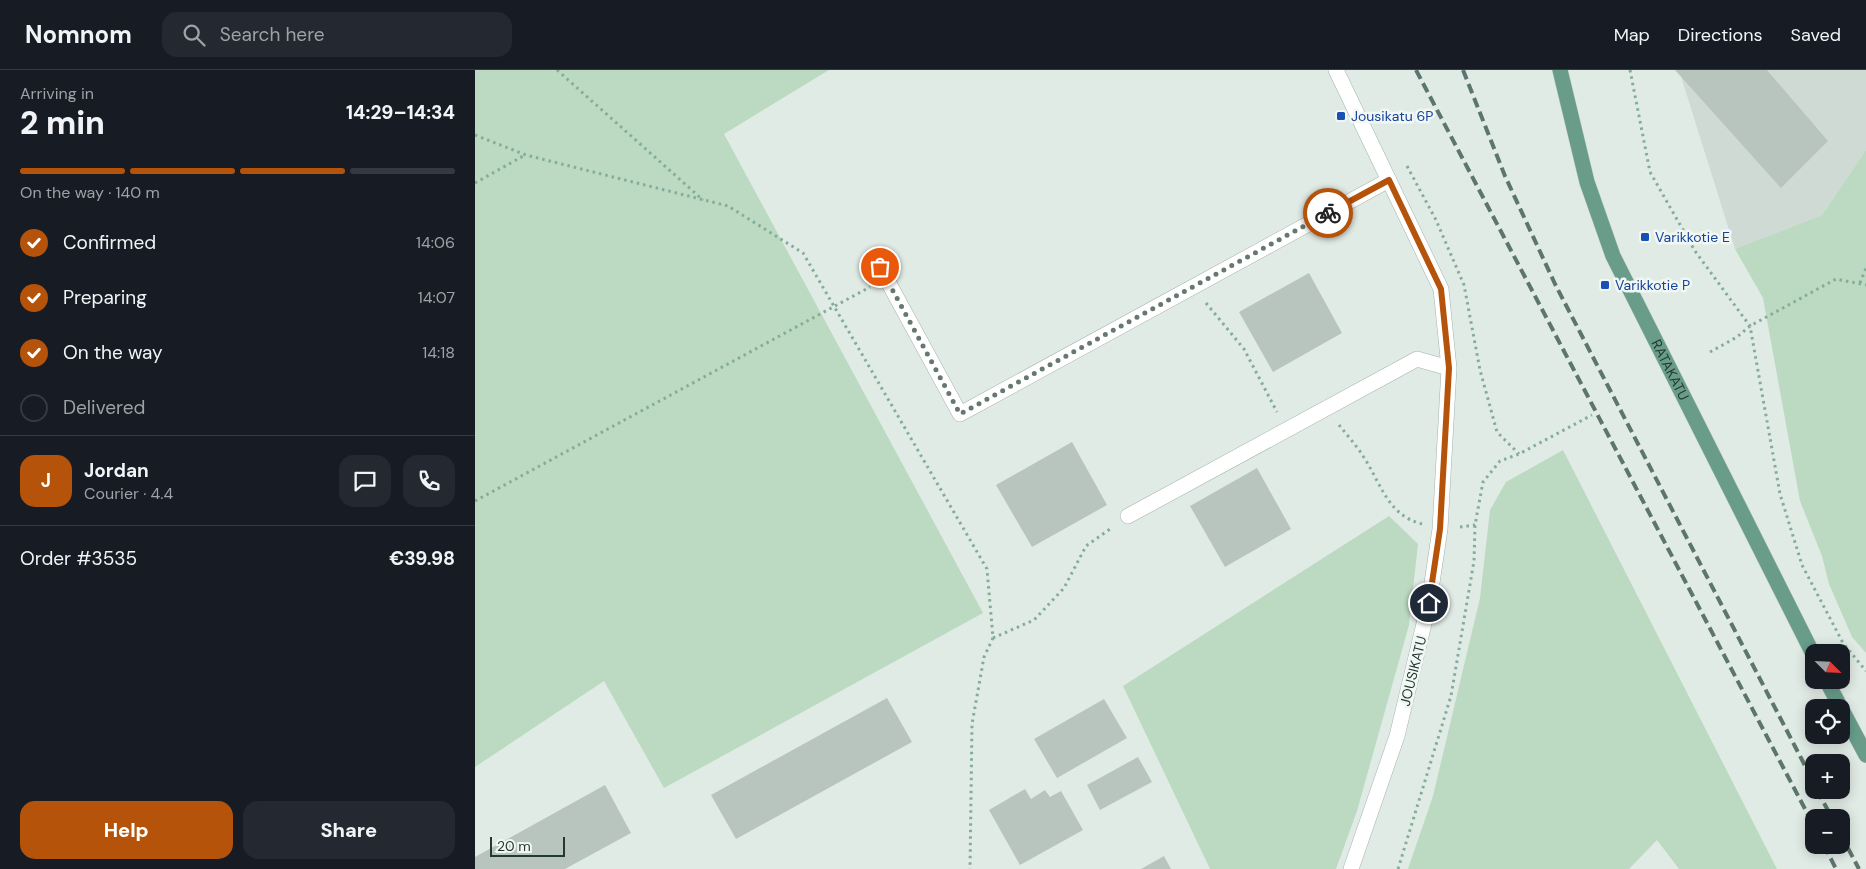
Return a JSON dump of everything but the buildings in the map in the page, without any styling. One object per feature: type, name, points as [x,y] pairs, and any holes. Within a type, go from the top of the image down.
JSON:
[{"type":"main road","name":"RATAKATU","points":[[1560,70],[1587,182],[1613,256],[1808,644]]},
{"type":"main road","points":[[1850,725],[1866,755]]},
{"type":"street","name":"JOUSIKATU","points":[[1336,70],[1441,289],[1449,368],[1440,529],[1429,603],[1397,736],[1351,869]]},
{"type":"street","points":[[883,273],[960,414],[1389,180]]},
{"type":"street","points":[[1128,516],[1417,359],[1449,368]]},
{"type":"path","points":[[557,70],[703,200]]},
{"type":"path","points":[[1630,70],[1650,172],[1695,251],[1750,326],[1780,494],[1802,565],[1843,643],[1866,671]]},
{"type":"path","points":[[475,135],[525,155],[728,206],[803,253],[987,569],[993,638],[984,657],[972,724],[970,869]]},
{"type":"path","points":[[475,183],[525,155]]},
{"type":"path","points":[[1860,283],[1866,268]]},
{"type":"path","points":[[475,501],[835,307],[883,273]]},
{"type":"path","points":[[1710,352],[1737,338],[1750,326],[1836,279],[1866,285]]},
{"type":"path","points":[[1193,287],[1244,349],[1286,430]]},
{"type":"path","points":[[1319,412],[1338,424],[1363,457],[1384,496],[1408,521],[1440,529],[1475,525]]},
{"type":"path","points":[[1398,869],[1451,696],[1474,562],[1475,525],[1483,482],[1500,461],[1519,454],[1592,415]]},
{"type":"path","points":[[993,638],[1034,620],[1064,588],[1086,546],[1128,516]]},
{"type":"shaded area","points":[[1679,70],[1866,70],[1866,150],[1822,215],[1735,249]]},
{"type":"green space","points":[[475,70],[829,70],[724,134],[983,613],[664,788],[604,681],[475,767]]},
{"type":"green space","points":[[1866,150],[1866,653],[1852,637],[1829,584],[1822,556],[1800,501],[1763,298],[1735,249],[1822,215]]},
{"type":"green space","points":[[1563,450],[1777,869],[1679,869],[1657,840],[1629,869],[1408,869],[1433,796],[1480,598],[1490,510],[1506,482]]},
{"type":"green space","points":[[1389,516],[1418,544],[1409,625],[1357,811],[1336,869],[1210,869],[1123,686]]},
{"type":"railway","points":[[1416,70],[1805,809]]},
{"type":"railway","points":[[1463,70],[1505,176],[1555,284],[1805,766]]},
{"type":"railway","points":[[1822,799],[1827,809]]},
{"type":"railway","points":[[1850,852],[1859,869]]},
{"type":"railway","points":[[1828,854],[1836,869]]},
{"type":"way so far","points":[[880,267],[960,414],[1328,213]]},
{"type":"place","name":"Jousikatu 6P","points":[[1341,116]]},
{"type":"place","name":"Varikkotie E","points":[[1645,237]]},
{"type":"place","name":"Varikkotie P","points":[[1605,285]]},
{"type":"route","points":[[1328,213],[1389,180],[1441,289],[1449,368],[1440,529],[1429,603]]}]
